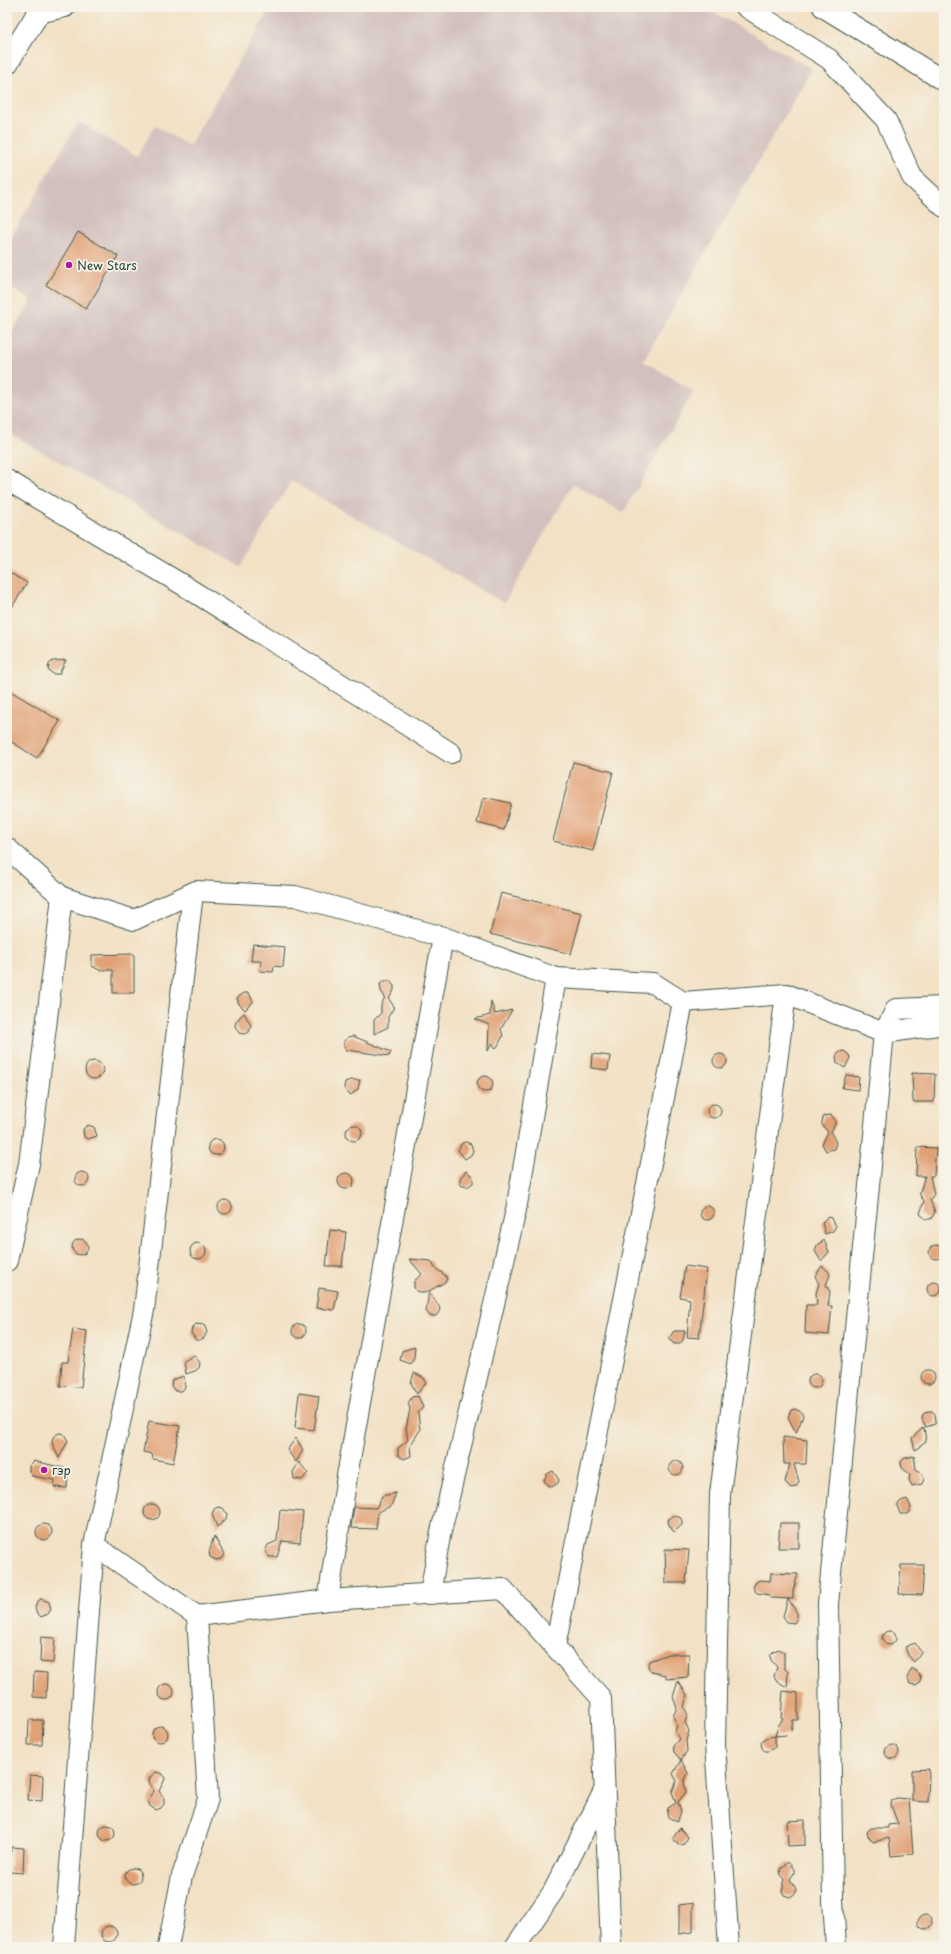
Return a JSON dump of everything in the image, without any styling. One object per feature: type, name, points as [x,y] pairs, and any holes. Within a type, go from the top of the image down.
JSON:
[{"type":"highway","points":[[7,63],[40,10]]},
{"type":"street","points":[[40,10],[65,7]]},
{"type":"street","points":[[746,7],[829,59],[886,120],[912,177],[944,207]]},
{"type":"street","points":[[823,7],[944,81]]},
{"type":"street","points":[[7,480],[183,585],[451,753]]},
{"type":"street","points":[[7,848],[62,897],[134,920],[196,891],[295,896],[443,937],[556,978],[653,983],[683,1002],[786,994],[884,1033],[944,1023]]},
{"type":"street","points":[[64,1947],[94,1545],[144,1310],[193,893]]},
{"type":"street","points":[[7,1261],[29,1164],[62,897]]},
{"type":"street","points":[[328,1600],[347,1476],[443,937]]},
{"type":"street","points":[[430,1594],[440,1536],[516,1210],[556,978]]},
{"type":"street","points":[[729,1947],[715,1745],[720,1494],[786,994]]},
{"type":"street","points":[[555,1647],[683,1002]]},
{"type":"street","points":[[896,1009],[944,1007]]},
{"type":"street","points":[[836,1947],[833,1900],[828,1604],[884,1033],[896,1009]]},
{"type":"street","points":[[896,1009],[944,1023]]},
{"type":"street","points":[[94,1545],[197,1616],[328,1600],[503,1589],[601,1698],[611,1947]]},
{"type":"street","points":[[168,1947],[182,1876],[208,1800],[197,1616]]},
{"type":"street","points":[[516,1947],[553,1892],[604,1790]]},
{"type":"shaded area","points":[[271,7],[705,7],[812,69],[643,361],[694,391],[623,513],[573,484],[504,603],[291,481],[241,567],[7,432],[7,341],[32,300],[7,286],[7,245],[78,122],[137,156],[155,126],[189,146]]},
{"type":"building","name":"New Stars","points":[[78,232],[118,256],[86,309],[46,285]]},
{"type":"building","points":[[7,571],[27,583],[7,615]]},
{"type":"building","points":[[66,660],[59,674],[53,674],[48,670],[49,664],[53,661]]},
{"type":"building","points":[[7,689],[60,721],[37,758],[7,739]]},
{"type":"building","points":[[573,762],[613,772],[593,851],[553,841]]},
{"type":"building","points":[[483,797],[511,803],[504,830],[477,823]]},
{"type":"building","points":[[501,893],[582,913],[571,954],[490,934]]},
{"type":"building","points":[[253,944],[285,947],[283,967],[274,966],[273,972],[260,971],[261,961],[251,961]]},
{"type":"building","points":[[134,954],[134,993],[113,993],[113,970],[99,970],[92,966],[92,955]]},
{"type":"building","points":[[384,981],[390,981],[394,986],[394,990],[389,999],[394,1007],[388,1017],[388,1027],[374,1034],[374,1020],[381,1013],[381,1005],[385,997],[381,991],[380,984]]},
{"type":"building","points":[[244,993],[249,993],[253,1002],[245,1010],[239,1004],[237,998]]},
{"type":"building","points":[[491,1001],[495,1014],[512,1010],[501,1029],[503,1036],[496,1049],[492,1043],[488,1051],[489,1025],[475,1019],[490,1015]]},
{"type":"building","points":[[244,1013],[251,1025],[249,1032],[244,1034],[239,1033],[235,1026],[236,1021]]},
{"type":"building","points":[[353,1036],[391,1052],[389,1056],[347,1050],[344,1046],[344,1041],[348,1037]]},
{"type":"building","points":[[844,1051],[850,1058],[845,1068],[837,1063],[836,1056],[840,1052]]},
{"type":"building","points":[[592,1054],[610,1056],[608,1070],[591,1068]]},
{"type":"building","points":[[720,1054],[725,1056],[727,1061],[725,1066],[720,1068],[715,1066],[713,1061],[715,1056]]},
{"type":"building","points":[[94,1061],[100,1064],[103,1070],[100,1076],[94,1079],[88,1076],[85,1070],[88,1064]]},
{"type":"building","points":[[912,1073],[935,1074],[934,1102],[913,1102]]},
{"type":"building","points":[[846,1075],[859,1077],[858,1090],[842,1088]]},
{"type":"building","points":[[485,1076],[492,1081],[493,1084],[488,1091],[485,1092],[478,1087],[477,1084],[482,1077]]},
{"type":"building","points":[[350,1080],[360,1080],[358,1089],[351,1095],[346,1092],[344,1088],[345,1082]]},
{"type":"building","points":[[714,1104],[719,1106],[721,1111],[719,1116],[714,1118],[709,1116],[707,1111],[709,1106]]},
{"type":"building","points":[[831,1115],[835,1120],[835,1124],[831,1132],[836,1143],[834,1149],[826,1151],[822,1144],[828,1132],[822,1125],[822,1121],[824,1116]]},
{"type":"building","points":[[88,1125],[94,1127],[97,1136],[88,1139],[84,1137],[83,1129]]},
{"type":"building","points":[[354,1125],[360,1127],[362,1133],[360,1139],[354,1141],[348,1139],[346,1133],[348,1127]]},
{"type":"building","points":[[216,1139],[223,1144],[224,1147],[219,1154],[216,1155],[209,1150],[208,1147],[213,1140]]},
{"type":"building","points":[[466,1142],[471,1144],[473,1151],[471,1155],[465,1159],[458,1150],[462,1143]]},
{"type":"building","points":[[917,1147],[936,1148],[934,1176],[930,1176],[934,1194],[930,1200],[935,1212],[931,1219],[926,1219],[920,1214],[924,1201],[920,1195],[920,1192],[925,1176],[916,1176]]},
{"type":"building","points":[[466,1171],[472,1176],[473,1179],[473,1183],[467,1187],[460,1185],[460,1178]]},
{"type":"building","points":[[79,1172],[85,1172],[89,1176],[89,1182],[85,1186],[79,1186],[75,1182],[75,1176]]},
{"type":"building","points":[[346,1173],[352,1175],[354,1181],[352,1187],[346,1189],[340,1187],[338,1181],[340,1175]]},
{"type":"building","points":[[222,1200],[228,1200],[232,1204],[232,1210],[228,1214],[222,1214],[218,1210],[218,1204]]},
{"type":"building","points":[[707,1206],[712,1208],[714,1213],[712,1218],[707,1220],[702,1218],[700,1213],[702,1208]]},
{"type":"building","points":[[831,1217],[836,1226],[833,1231],[825,1234],[822,1223],[826,1218]]},
{"type":"building","points":[[330,1230],[346,1232],[342,1266],[326,1266]]},
{"type":"building","points":[[77,1239],[83,1239],[88,1244],[86,1253],[83,1255],[77,1255],[72,1250],[72,1244]]},
{"type":"building","points":[[824,1240],[829,1252],[821,1261],[815,1251],[817,1245]]},
{"type":"building","points":[[198,1243],[204,1245],[206,1251],[204,1257],[198,1259],[192,1257],[190,1251],[192,1245]]},
{"type":"building","points":[[933,1245],[939,1245],[943,1249],[943,1255],[939,1259],[933,1259],[929,1255],[929,1249]]},
{"type":"building","points":[[409,1259],[431,1261],[435,1268],[445,1275],[447,1279],[445,1282],[424,1293],[416,1291],[414,1281],[422,1274]]},
{"type":"building","points":[[685,1266],[707,1269],[699,1338],[687,1337],[690,1299],[680,1297]]},
{"type":"building","points":[[822,1266],[829,1272],[830,1275],[826,1285],[830,1292],[828,1306],[832,1306],[829,1335],[805,1333],[806,1305],[817,1305],[816,1293],[819,1284],[815,1276]]},
{"type":"building","points":[[934,1282],[939,1284],[941,1289],[939,1294],[934,1296],[929,1294],[927,1289],[929,1284]]},
{"type":"building","points":[[319,1288],[338,1291],[334,1310],[316,1308]]},
{"type":"building","points":[[429,1291],[440,1308],[436,1316],[430,1316],[426,1311]]},
{"type":"building","points":[[196,1324],[204,1325],[207,1332],[204,1338],[197,1341],[191,1333],[192,1328]]},
{"type":"building","points":[[296,1324],[302,1324],[306,1328],[306,1334],[302,1338],[296,1338],[292,1334],[292,1328]]},
{"type":"building","points":[[73,1329],[87,1331],[81,1387],[60,1386],[62,1362],[68,1362]]},
{"type":"building","points":[[674,1331],[685,1331],[683,1340],[680,1344],[674,1344],[669,1338]]},
{"type":"building","points":[[415,1347],[414,1358],[411,1364],[400,1360],[402,1351]]},
{"type":"building","points":[[194,1355],[200,1363],[199,1368],[186,1374],[184,1361]]},
{"type":"building","points":[[928,1370],[933,1372],[935,1377],[933,1382],[928,1384],[923,1382],[921,1377],[923,1372]]},
{"type":"building","points":[[414,1373],[424,1378],[426,1383],[417,1394],[411,1383]]},
{"type":"building","points":[[815,1374],[820,1376],[822,1381],[820,1386],[815,1388],[810,1386],[808,1381],[810,1376]]},
{"type":"building","points":[[184,1376],[185,1387],[182,1391],[175,1391],[171,1386],[172,1380]]},
{"type":"building","points":[[299,1393],[319,1396],[314,1430],[295,1428]]},
{"type":"building","points":[[418,1396],[423,1407],[418,1413],[420,1430],[410,1446],[411,1456],[404,1459],[398,1455],[398,1448],[408,1440],[406,1429],[410,1409],[408,1403],[412,1397]]},
{"type":"building","points":[[795,1409],[801,1412],[803,1416],[796,1433],[788,1417],[791,1410]]},
{"type":"building","points":[[928,1411],[932,1411],[935,1414],[936,1420],[935,1424],[926,1427],[922,1419],[923,1414]]},
{"type":"building","points":[[149,1421],[180,1426],[173,1463],[153,1459],[152,1454],[143,1452]]},
{"type":"building","points":[[924,1427],[926,1442],[915,1450],[912,1438]]},
{"type":"building","points":[[59,1433],[64,1434],[68,1441],[59,1458],[52,1443],[53,1437]]},
{"type":"building","points":[[783,1437],[807,1440],[806,1464],[794,1464],[799,1482],[796,1487],[791,1488],[785,1482],[790,1464],[784,1464]]},
{"type":"building","points":[[296,1438],[303,1450],[296,1462],[287,1450]]},
{"type":"building","points":[[914,1456],[916,1469],[922,1474],[924,1479],[922,1484],[912,1486],[909,1480],[910,1474],[902,1468],[901,1462],[905,1458]]},
{"type":"building","points":[[34,1461],[68,1469],[67,1488],[54,1487],[55,1480],[32,1476],[29,1471],[29,1466]]},
{"type":"building","points":[[676,1461],[681,1463],[683,1468],[681,1473],[676,1475],[671,1473],[669,1468],[671,1463]]},
{"type":"building","points":[[299,1462],[308,1473],[302,1480],[294,1479],[293,1472]]},
{"type":"building","points":[[553,1471],[559,1480],[558,1483],[552,1487],[547,1485],[544,1480],[547,1474]]},
{"type":"building","points":[[396,1493],[391,1506],[378,1512],[376,1529],[351,1528],[354,1507],[376,1508],[382,1496]]},
{"type":"building","points":[[907,1499],[911,1507],[909,1512],[907,1514],[900,1514],[897,1505],[901,1501]]},
{"type":"building","points":[[152,1504],[159,1509],[160,1512],[155,1519],[152,1520],[145,1515],[144,1512],[149,1505]]},
{"type":"building","points":[[218,1507],[223,1508],[227,1514],[226,1519],[217,1527],[212,1514],[214,1509]]},
{"type":"building","points":[[280,1510],[303,1512],[300,1543],[282,1541],[277,1557],[269,1557],[265,1551],[268,1545],[277,1541]]},
{"type":"building","points":[[674,1515],[681,1518],[682,1525],[674,1532],[669,1525],[668,1520]]},
{"type":"building","points":[[780,1523],[799,1523],[799,1548],[778,1548]]},
{"type":"building","points":[[44,1524],[50,1526],[52,1532],[50,1538],[44,1540],[38,1538],[36,1532],[38,1526]]},
{"type":"building","points":[[214,1536],[224,1554],[221,1559],[216,1560],[210,1557],[209,1552]]},
{"type":"building","points":[[665,1549],[689,1550],[686,1583],[666,1583]]},
{"type":"building","points":[[901,1565],[924,1565],[922,1595],[899,1594]]},
{"type":"building","points":[[771,1573],[798,1574],[793,1591],[793,1599],[770,1598],[770,1595],[757,1593],[755,1591],[753,1587],[756,1582],[760,1580],[770,1581]]},
{"type":"building","points":[[41,1599],[49,1602],[51,1609],[48,1614],[41,1617],[36,1612],[35,1607],[37,1602]]},
{"type":"building","points":[[788,1599],[797,1613],[797,1618],[794,1623],[787,1622],[783,1616]]},
{"type":"building","points":[[886,1631],[892,1631],[896,1635],[896,1641],[892,1645],[886,1645],[882,1641],[882,1635]]},
{"type":"building","points":[[41,1637],[55,1638],[53,1663],[40,1662]]},
{"type":"building","points":[[915,1643],[921,1652],[914,1662],[908,1655],[905,1647]]},
{"type":"building","points":[[779,1649],[784,1653],[784,1668],[788,1672],[787,1687],[777,1681],[774,1676],[777,1667],[771,1660],[770,1655]]},
{"type":"building","points":[[668,1654],[689,1654],[688,1677],[666,1679],[666,1675],[651,1672],[648,1666],[649,1661]]},
{"type":"building","points":[[912,1668],[921,1678],[919,1683],[916,1685],[910,1684],[907,1678]]},
{"type":"building","points":[[34,1672],[47,1673],[46,1698],[33,1697]]},
{"type":"building","points":[[678,1681],[687,1695],[684,1707],[688,1715],[685,1722],[689,1731],[686,1740],[687,1751],[681,1760],[674,1752],[673,1746],[679,1739],[675,1731],[677,1725],[673,1716],[677,1708],[673,1697]]},
{"type":"building","points":[[166,1684],[172,1686],[174,1692],[172,1698],[166,1700],[160,1698],[158,1692],[160,1686]]},
{"type":"building","points":[[783,1691],[798,1693],[798,1720],[793,1720],[791,1731],[787,1735],[775,1736],[778,1726],[783,1719],[781,1718]]},
{"type":"building","points":[[29,1720],[43,1720],[42,1745],[28,1745]]},
{"type":"building","points":[[160,1726],[166,1728],[168,1734],[166,1740],[160,1742],[154,1740],[152,1734],[154,1728]]},
{"type":"building","points":[[775,1736],[775,1747],[769,1751],[765,1751],[762,1748],[761,1742],[765,1738]]},
{"type":"building","points":[[889,1745],[895,1745],[899,1749],[899,1755],[895,1759],[889,1759],[885,1755],[885,1749]]},
{"type":"building","points":[[681,1760],[688,1773],[684,1782],[686,1792],[678,1802],[681,1812],[677,1822],[668,1817],[667,1813],[668,1808],[676,1803],[672,1792],[677,1781],[673,1774]]},
{"type":"building","points":[[929,1769],[928,1802],[912,1801],[912,1770]]},
{"type":"building","points":[[156,1772],[163,1774],[165,1779],[159,1791],[164,1798],[164,1804],[161,1808],[156,1810],[150,1806],[148,1801],[154,1791],[149,1782],[150,1777]]},
{"type":"building","points":[[30,1775],[43,1776],[42,1801],[28,1800]]},
{"type":"building","points":[[897,1798],[909,1799],[913,1854],[891,1856],[889,1838],[873,1842],[868,1836],[867,1832],[871,1828],[888,1828],[888,1825],[898,1824],[891,1805],[892,1800]]},
{"type":"building","points":[[805,1820],[805,1845],[788,1846],[787,1821]]},
{"type":"building","points":[[107,1825],[113,1827],[115,1833],[113,1839],[107,1841],[101,1839],[99,1833],[101,1827]]},
{"type":"building","points":[[680,1828],[688,1837],[684,1844],[678,1845],[673,1838]]},
{"type":"building","points":[[11,1847],[24,1848],[23,1873],[10,1872]]},
{"type":"building","points":[[788,1862],[794,1869],[794,1873],[790,1879],[796,1889],[796,1893],[790,1897],[784,1895],[782,1891],[785,1879],[781,1875],[780,1869]]},
{"type":"building","points":[[133,1868],[139,1870],[141,1876],[139,1882],[133,1884],[127,1882],[125,1876],[127,1870]]},
{"type":"building","points":[[693,1903],[693,1932],[679,1934],[679,1905]]},
{"type":"building","points":[[922,1915],[928,1915],[932,1919],[932,1925],[928,1929],[922,1929],[918,1925],[918,1919]]},
{"type":"building","points":[[109,1926],[115,1928],[117,1934],[115,1940],[109,1942],[103,1940],[101,1934],[103,1928]]},
{"type":"place","name":"New Stars","points":[[69,265]]},
{"type":"place","name":"гэр","points":[[44,1470]]}]
